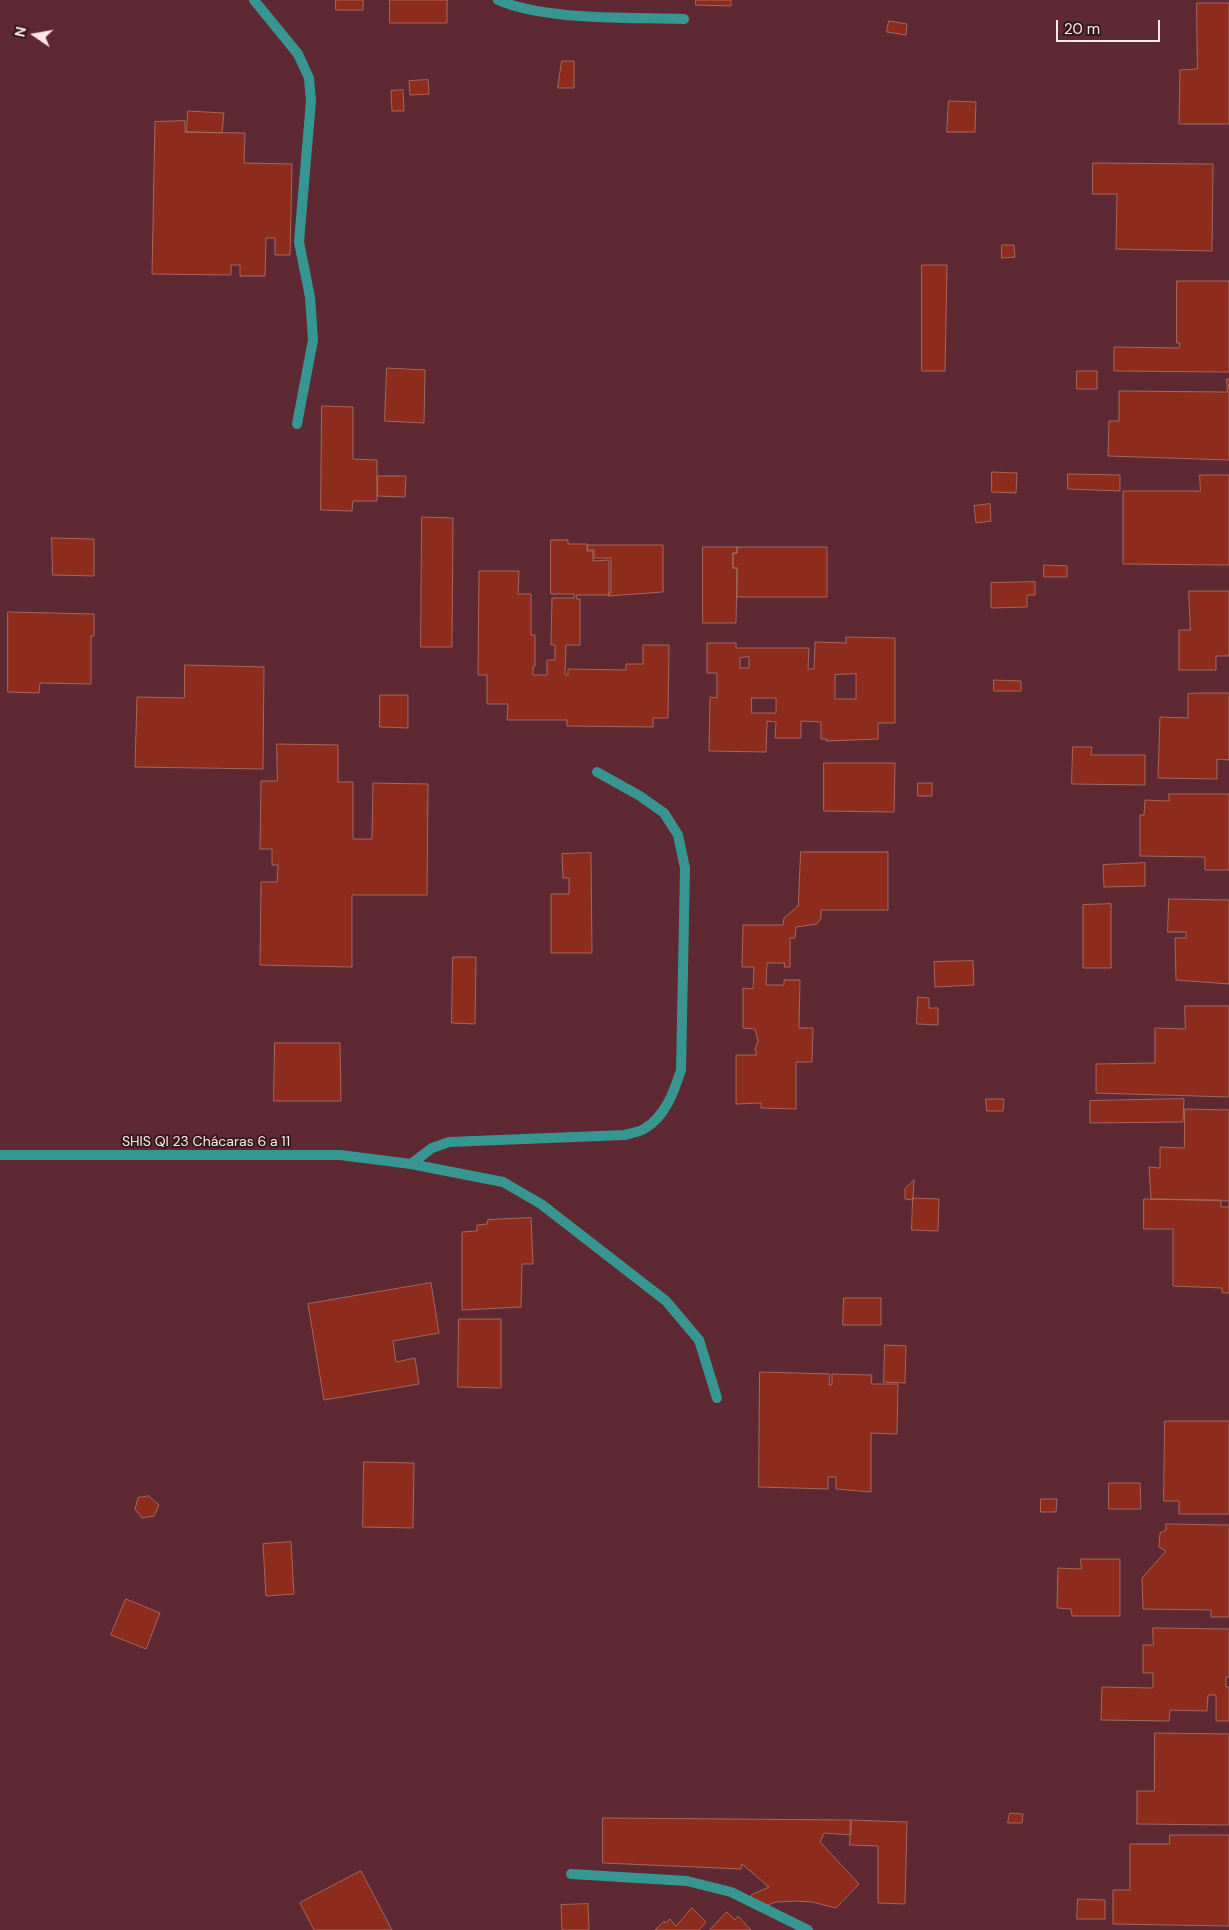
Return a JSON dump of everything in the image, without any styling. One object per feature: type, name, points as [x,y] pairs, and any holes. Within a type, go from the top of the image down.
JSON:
[{"type":"street","points":[[254,0],[298,54],[309,78],[311,101],[299,242],[310,298],[313,340],[297,424]]},
{"type":"street","points":[[498,0],[512,6],[549,13],[684,19]]},
{"type":"street","points":[[411,1164],[432,1148],[449,1142],[625,1135],[644,1130],[658,1116],[672,1096],[681,1070],[682,1042],[685,868],[678,835],[664,813],[640,796],[598,772]]},
{"type":"street","name":"SHIS QI 23 Chácaras 6 a 11","points":[[0,1155],[340,1155],[411,1164],[503,1182],[541,1204],[666,1301],[699,1340],[718,1398]]},
{"type":"street","points":[[571,1874],[687,1881],[730,1892],[808,1930]]},
{"type":"building","points":[[336,0],[363,0],[363,10],[336,10]]},
{"type":"building","points":[[390,0],[447,0],[447,23],[390,23]]},
{"type":"building","points":[[696,0],[731,0],[731,6],[696,5]]},
{"type":"building","points":[[1197,3],[1229,3],[1229,124],[1179,124],[1180,70],[1197,69]]},
{"type":"building","points":[[889,21],[907,24],[906,35],[887,32]]},
{"type":"building","points":[[562,61],[574,61],[574,88],[558,88]]},
{"type":"building","points":[[428,80],[429,94],[410,95],[409,81]]},
{"type":"building","points":[[403,90],[404,111],[392,111],[391,91]]},
{"type":"building","points":[[949,101],[976,102],[975,132],[947,132]]},
{"type":"building","points":[[188,111],[224,113],[222,133],[187,132]]},
{"type":"building","points":[[185,121],[185,132],[245,133],[244,163],[292,164],[290,255],[275,255],[275,238],[266,238],[265,276],[240,276],[240,265],[231,265],[231,275],[152,274],[155,122]]},
{"type":"building","points":[[1093,163],[1213,164],[1212,251],[1116,249],[1117,194],[1093,194]]},
{"type":"building","points":[[1002,245],[1014,245],[1015,257],[1002,258]]},
{"type":"building","points":[[922,265],[947,265],[945,371],[922,371]]},
{"type":"building","points":[[1177,281],[1229,281],[1229,372],[1114,371],[1114,347],[1179,348],[1180,343],[1177,343]]},
{"type":"building","points":[[387,368],[425,370],[424,423],[385,421]]},
{"type":"building","points":[[1077,371],[1097,371],[1097,389],[1077,389]]},
{"type":"building","points":[[1227,379],[1229,379],[1229,460],[1108,456],[1109,421],[1119,421],[1119,391],[1227,392]]},
{"type":"building","points":[[322,406],[353,407],[353,459],[377,460],[377,501],[353,501],[352,511],[321,510]]},
{"type":"building","points":[[992,472],[1017,473],[1016,493],[992,492]]},
{"type":"building","points":[[1068,474],[1120,475],[1120,491],[1068,489]]},
{"type":"building","points":[[1200,475],[1229,475],[1229,565],[1123,564],[1123,491],[1200,491]]},
{"type":"building","points":[[378,476],[406,476],[405,497],[378,496]]},
{"type":"building","points":[[990,504],[991,521],[976,523],[974,506]]},
{"type":"building","points":[[422,517],[453,518],[452,647],[421,647]]},
{"type":"building","points":[[52,538],[94,539],[94,576],[53,575]]},
{"type":"building","points":[[551,540],[568,540],[568,544],[587,544],[587,551],[593,551],[593,561],[609,560],[609,595],[576,595],[577,599],[580,599],[580,645],[566,645],[565,675],[568,675],[568,669],[626,670],[626,664],[643,664],[643,645],[669,645],[668,718],[653,718],[653,727],[567,726],[567,720],[507,720],[508,704],[487,704],[487,675],[478,675],[479,571],[519,571],[518,594],[531,594],[531,635],[535,635],[535,666],[533,666],[533,675],[547,675],[547,660],[555,660],[555,645],[551,645],[552,598],[574,598],[574,594],[551,594]]},
{"type":"building","points":[[588,545],[663,545],[663,592],[608,596],[611,593],[611,558],[594,558],[594,550],[588,550]]},
{"type":"building","points":[[703,547],[737,547],[737,553],[733,553],[733,568],[737,568],[736,623],[703,623]]},
{"type":"building","points":[[737,547],[827,547],[827,597],[737,597],[737,568],[733,568],[733,553],[737,553]]},
{"type":"building","points":[[1044,565],[1067,566],[1067,577],[1044,577]]},
{"type":"building","points":[[1035,582],[1035,595],[1027,595],[1027,607],[991,608],[991,583]]},
{"type":"building","points":[[1189,591],[1229,591],[1229,656],[1216,656],[1216,670],[1179,670],[1179,630],[1190,630]]},
{"type":"building","points":[[8,612],[94,614],[94,636],[91,636],[91,684],[40,683],[39,693],[8,692]]},
{"type":"building","points":[[846,637],[895,638],[895,723],[878,723],[878,739],[826,741],[827,739],[821,739],[821,722],[801,721],[801,738],[775,738],[776,722],[767,721],[766,752],[709,751],[710,697],[717,698],[717,673],[707,673],[707,643],[736,643],[736,648],[809,648],[808,669],[814,669],[815,642],[846,643]],"holes":[[[749,657],[749,668],[740,668],[740,658]],[[856,674],[856,699],[835,699],[835,675]],[[752,698],[776,698],[776,713],[752,713]]]},
{"type":"building","points":[[185,665],[264,667],[263,769],[135,767],[137,697],[184,698]]},
{"type":"building","points":[[994,680],[1021,681],[1021,691],[994,691]]},
{"type":"building","points":[[1229,693],[1229,760],[1217,759],[1217,779],[1158,778],[1160,717],[1188,718],[1188,694]]},
{"type":"building","points":[[380,695],[408,695],[408,728],[380,727]]},
{"type":"building","points":[[277,744],[338,745],[338,782],[353,782],[353,839],[372,839],[373,783],[428,784],[427,895],[352,895],[352,967],[260,965],[261,882],[277,882],[278,865],[272,865],[272,849],[260,849],[261,781],[277,781]]},
{"type":"building","points":[[1073,747],[1092,747],[1091,755],[1145,755],[1145,785],[1072,784]]},
{"type":"building","points":[[824,763],[895,763],[894,812],[824,811]]},
{"type":"building","points":[[918,783],[932,783],[932,796],[918,796]]},
{"type":"building","points":[[1169,794],[1229,794],[1229,870],[1205,870],[1205,857],[1140,856],[1140,815],[1144,815],[1145,800],[1169,801]]},
{"type":"building","points":[[801,852],[888,852],[888,910],[821,910],[821,918],[817,924],[796,927],[795,938],[790,938],[790,967],[784,967],[785,963],[767,963],[766,985],[784,985],[784,980],[800,980],[799,1028],[813,1028],[812,1062],[796,1062],[796,1109],[761,1108],[761,1103],[736,1104],[736,1055],[757,1055],[755,1049],[758,1041],[755,1029],[743,1028],[743,988],[753,989],[754,967],[742,967],[743,925],[783,925],[784,918],[798,906]]},
{"type":"building","points":[[591,853],[592,953],[551,953],[551,894],[569,894],[569,878],[563,878],[562,854]]},
{"type":"building","points":[[1145,863],[1145,886],[1104,887],[1103,865]]},
{"type":"building","points":[[1169,899],[1229,900],[1229,984],[1176,980],[1175,938],[1186,938],[1186,932],[1168,932]]},
{"type":"building","points":[[1111,904],[1111,968],[1083,968],[1083,905]]},
{"type":"building","points":[[453,957],[476,957],[475,1024],[452,1023]]},
{"type":"building","points":[[973,961],[974,985],[935,987],[934,962]]},
{"type":"building","points":[[918,997],[929,998],[929,1008],[938,1008],[938,1025],[917,1024]]},
{"type":"building","points":[[1185,1006],[1229,1006],[1229,1097],[1096,1093],[1096,1064],[1155,1063],[1155,1028],[1185,1029]]},
{"type":"building","points":[[275,1043],[340,1043],[341,1101],[274,1101]]},
{"type":"building","points":[[986,1099],[1004,1099],[1003,1111],[987,1111]]},
{"type":"building","points":[[1184,1099],[1183,1122],[1090,1123],[1090,1101]]},
{"type":"building","points":[[1185,1109],[1229,1110],[1229,1201],[1151,1199],[1149,1167],[1160,1168],[1160,1147],[1184,1148]]},
{"type":"building","points":[[914,1180],[913,1200],[905,1199],[905,1189]]},
{"type":"building","points":[[913,1198],[939,1199],[938,1231],[912,1230]]},
{"type":"building","points":[[1144,1199],[1221,1200],[1221,1207],[1229,1207],[1229,1293],[1222,1293],[1222,1288],[1173,1286],[1173,1229],[1144,1229]]},
{"type":"building","points":[[531,1218],[533,1264],[522,1264],[521,1307],[462,1310],[462,1232],[477,1231],[477,1225],[487,1224],[488,1220]]},
{"type":"building","points":[[431,1283],[439,1333],[393,1341],[396,1362],[415,1358],[419,1384],[324,1400],[308,1304]]},
{"type":"building","points":[[844,1298],[881,1298],[881,1325],[843,1325]]},
{"type":"building","points":[[459,1319],[501,1319],[501,1388],[458,1387]]},
{"type":"building","points":[[885,1345],[906,1346],[905,1383],[884,1382]]},
{"type":"building","points":[[760,1372],[830,1374],[829,1385],[832,1385],[832,1374],[872,1375],[871,1384],[898,1384],[897,1434],[871,1433],[871,1492],[836,1489],[836,1477],[828,1477],[828,1489],[759,1487]]},
{"type":"building","points":[[1165,1421],[1229,1421],[1229,1514],[1179,1514],[1179,1501],[1164,1501]]},
{"type":"building","points":[[364,1462],[414,1463],[413,1528],[363,1527]]},
{"type":"building","points":[[1109,1483],[1140,1483],[1141,1509],[1109,1509]]},
{"type":"building","points":[[149,1496],[159,1505],[154,1516],[142,1518],[135,1509],[138,1498]]},
{"type":"building","points":[[1041,1499],[1057,1499],[1056,1512],[1041,1512]]},
{"type":"building","points":[[1166,1524],[1229,1525],[1229,1617],[1211,1617],[1211,1610],[1143,1609],[1142,1578],[1166,1551],[1159,1547],[1160,1533],[1166,1530]]},
{"type":"building","points":[[291,1542],[294,1594],[266,1596],[263,1544]]},
{"type":"building","points":[[1081,1559],[1120,1559],[1120,1616],[1072,1616],[1071,1609],[1057,1608],[1058,1568],[1081,1569]]},
{"type":"building","points":[[126,1599],[160,1613],[146,1649],[111,1635]]},
{"type":"building","points":[[1153,1628],[1229,1629],[1229,1677],[1226,1677],[1226,1687],[1229,1687],[1229,1721],[1216,1721],[1216,1695],[1208,1695],[1207,1711],[1170,1710],[1169,1721],[1101,1720],[1102,1687],[1153,1688],[1153,1673],[1143,1673],[1143,1645],[1153,1645]]},
{"type":"building","points":[[1155,1733],[1229,1734],[1229,1825],[1137,1824],[1137,1791],[1154,1791]]},
{"type":"building","points":[[1010,1813],[1023,1814],[1022,1823],[1008,1823]]},
{"type":"building","points":[[603,1818],[851,1820],[851,1835],[824,1833],[820,1842],[859,1884],[836,1908],[812,1902],[796,1901],[776,1902],[757,1909],[751,1895],[769,1887],[742,1864],[741,1869],[603,1863]]},
{"type":"building","points":[[851,1820],[907,1822],[905,1904],[878,1903],[878,1846],[850,1845]]},
{"type":"building","points":[[1170,1835],[1229,1835],[1229,1926],[1113,1924],[1113,1890],[1130,1890],[1130,1844],[1169,1844]]},
{"type":"building","points":[[361,1871],[392,1930],[314,1930],[300,1903]]},
{"type":"building","points":[[1078,1899],[1105,1900],[1105,1919],[1077,1919]]},
{"type":"building","points":[[588,1904],[589,1930],[562,1930],[561,1905]]},
{"type":"building","points":[[692,1908],[706,1922],[699,1930],[655,1930],[664,1921],[665,1923],[670,1919],[676,1926]]},
{"type":"building","points":[[727,1912],[735,1920],[738,1916],[751,1930],[710,1930]]}]
